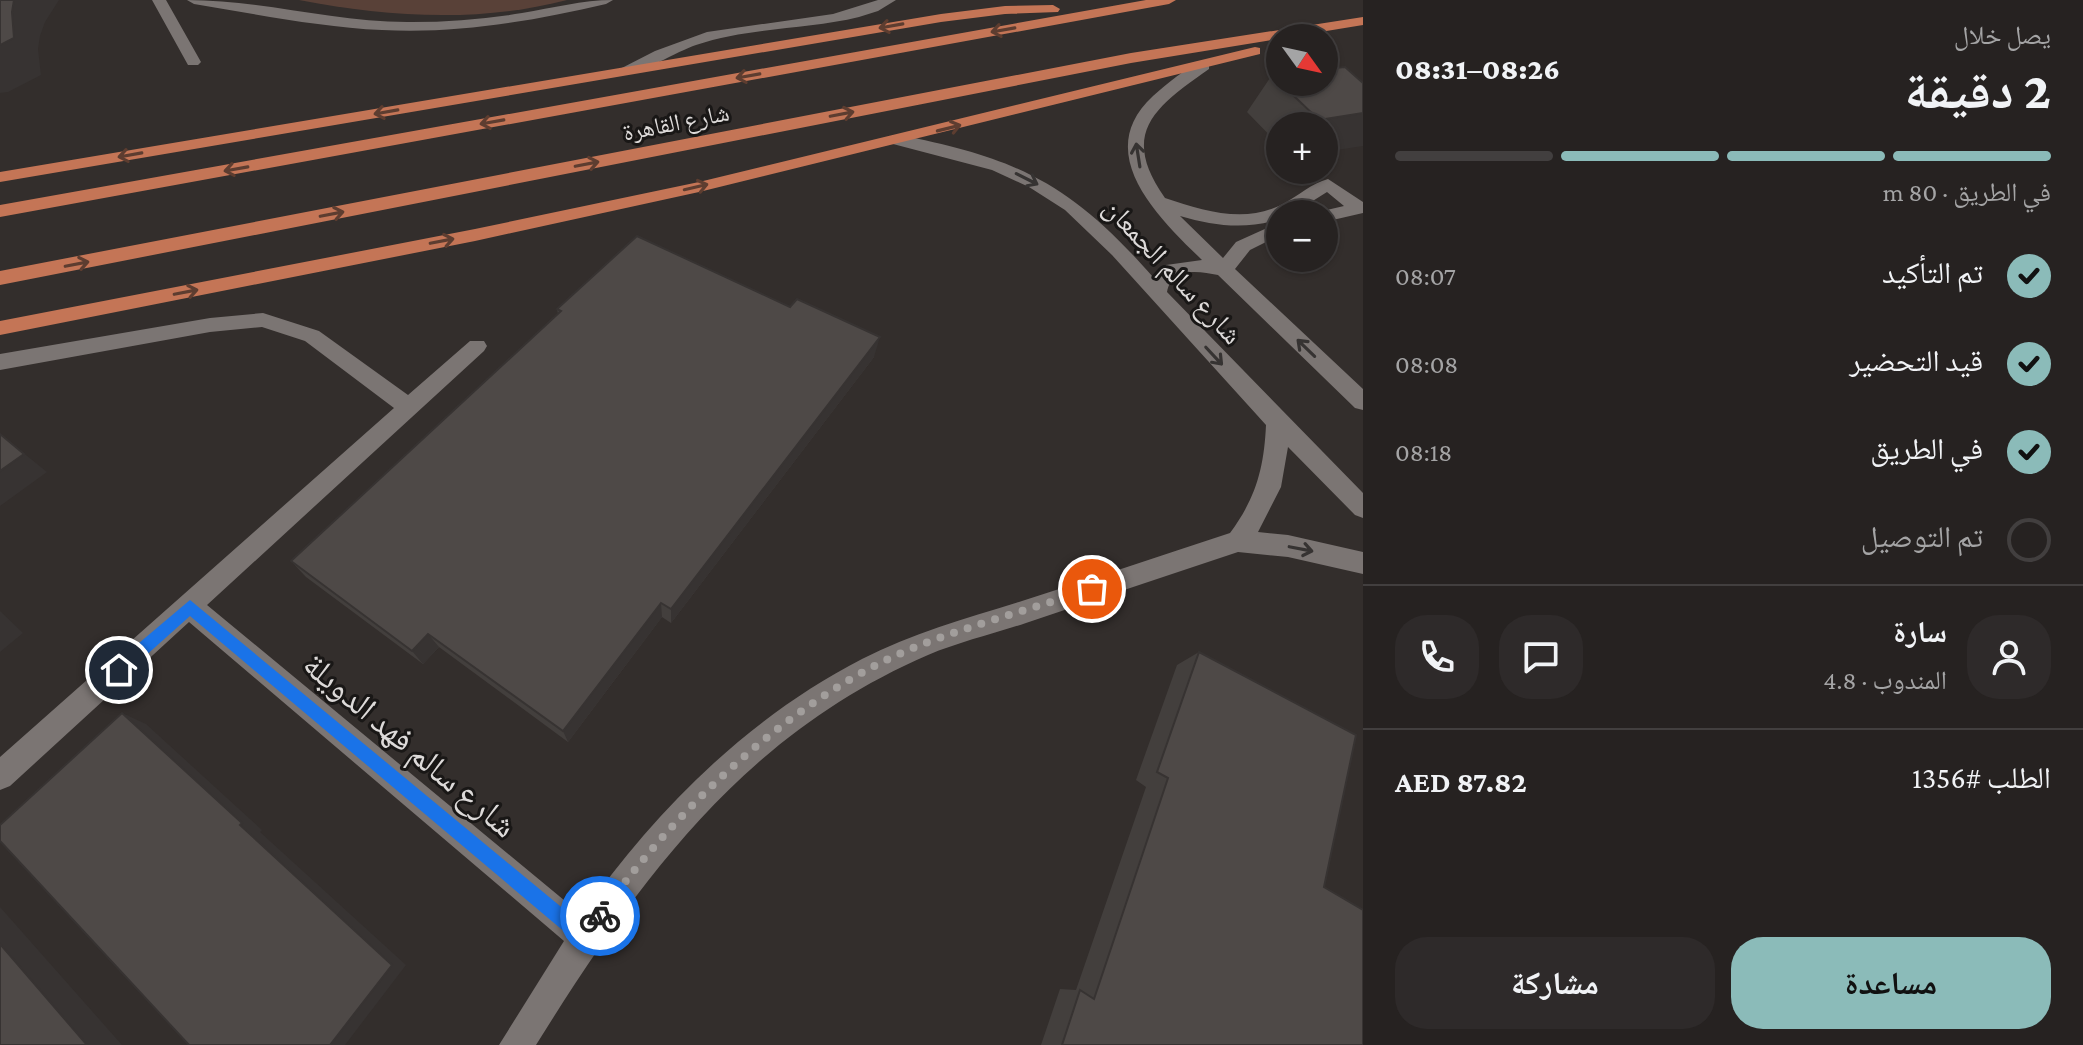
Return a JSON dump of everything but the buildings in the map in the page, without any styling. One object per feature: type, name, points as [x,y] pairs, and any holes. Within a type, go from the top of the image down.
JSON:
[{"type":"main road","name":"شارع القاهرة","points":[[0,211],[1169,0]]},
{"type":"main road","points":[[0,177],[971,14],[1039,9],[1108,11]]},
{"type":"main road","name":"شارع القاهرة","points":[[1338,26],[1363,21]]},
{"type":"main road","name":"شارع القاهرة","points":[[0,278],[1131,58],[1266,38]]},
{"type":"main road","points":[[0,328],[475,235],[899,140],[1204,66],[1266,47]]},
{"type":"street","points":[[159,0],[193,62]]},
{"type":"street","points":[[194,0],[340,22],[427,26],[512,19],[606,0]]},
{"type":"street","points":[[622,72],[674,47],[708,36],[859,13],[889,0]]},
{"type":"street","name":"شارع سالم الجمعان","points":[[1204,66],[1154,103],[1143,117],[1136,135],[1135,154],[1142,175],[1161,203],[1224,270],[1363,402]]},
{"type":"street","name":"شارع سالم الجمعان","points":[[899,140],[966,155],[1010,171],[1051,192],[1100,228],[1277,425],[1363,508]]},
{"type":"street","points":[[1302,200],[1328,184],[1359,208],[1338,213]]},
{"type":"street","points":[[1161,203],[1181,211],[1224,219],[1266,217]]},
{"type":"street","points":[[1157,294],[1158,283],[1175,268],[1206,266],[1224,270],[1243,246],[1266,235]]},
{"type":"street","points":[[0,362],[210,325],[263,320],[312,336],[409,408]]},
{"type":"street","points":[[0,776],[477,346]]},
{"type":"street","points":[[1238,541],[1259,515],[1272,486],[1278,456],[1277,425]]},
{"type":"street","points":[[516,1045],[585,938],[653,849],[704,794],[790,720],[844,685],[916,647],[1238,541],[1288,546],[1363,563]]},
{"type":"street","name":"شارع سالم فهد الدويلة","points":[[190,607],[585,938]]},
{"type":"shaded area","points":[[299,0],[567,0],[500,12],[433,15],[399,14]]},
{"type":"way so far","points":[[600,916],[653,849],[704,794],[749,752],[790,720],[844,685],[916,647],[1092,589]]},
{"type":"route","points":[[119,670],[190,607],[585,938],[600,916]]}]
